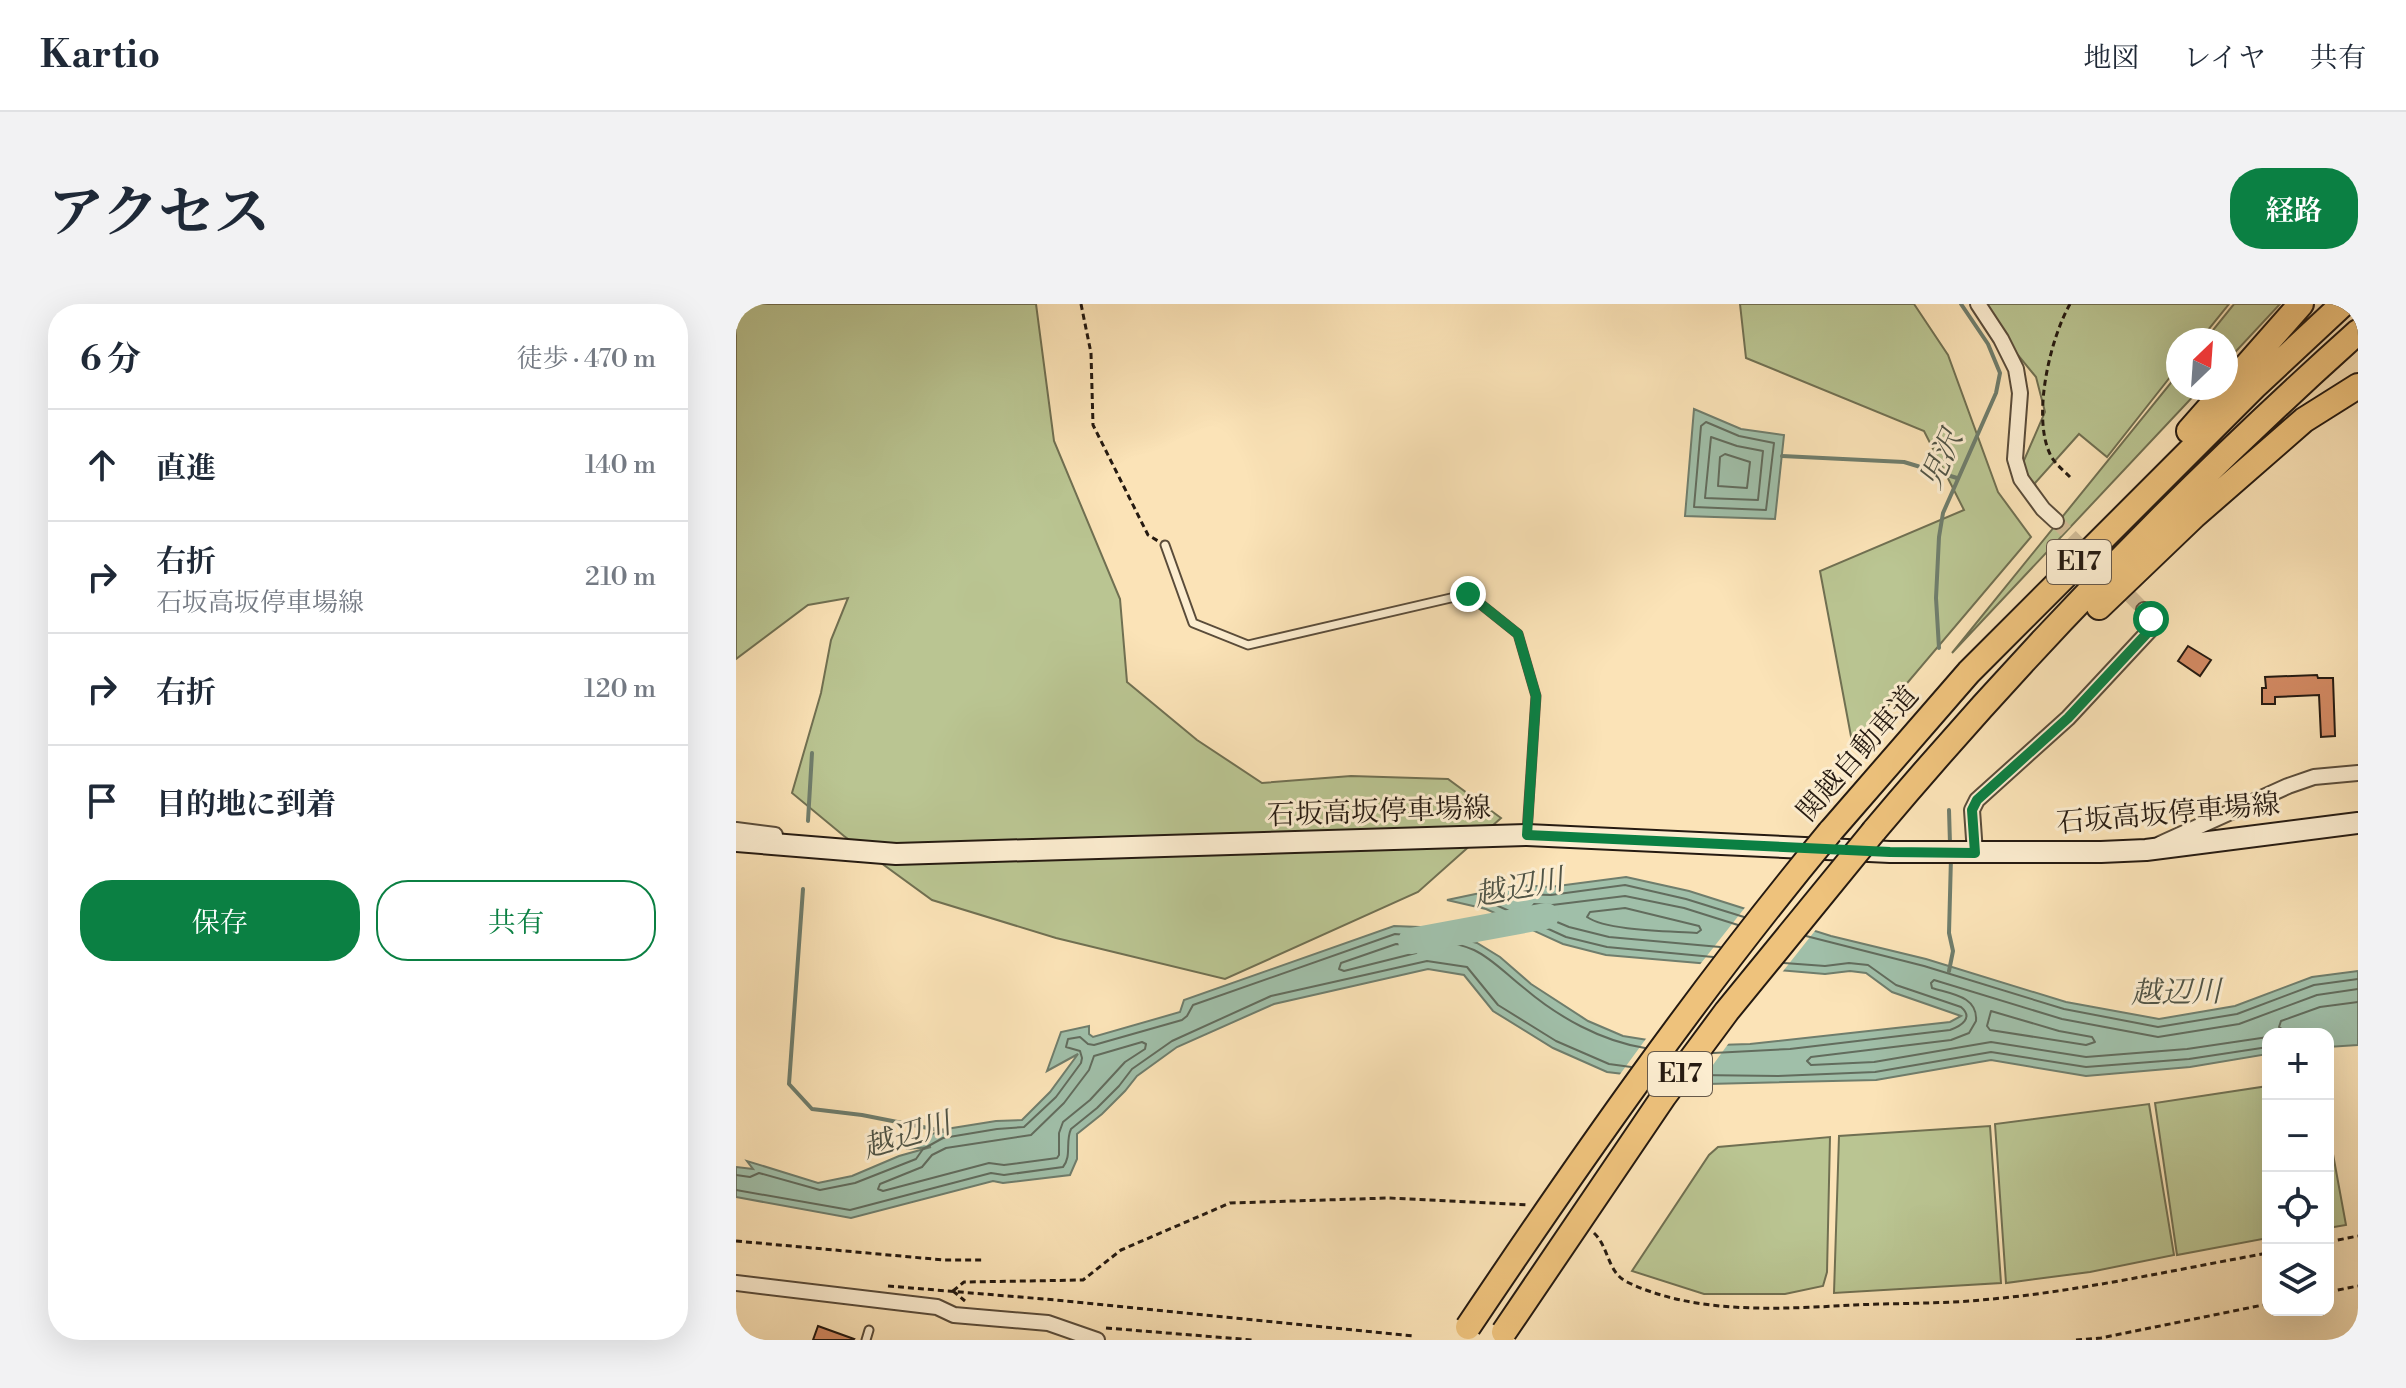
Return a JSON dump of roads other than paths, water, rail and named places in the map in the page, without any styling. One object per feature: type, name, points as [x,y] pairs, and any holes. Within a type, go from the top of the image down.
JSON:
[{"type":"highway","points":[[1969,672],[2301,304]]},
{"type":"highway","name":"関越自動車道","points":[[1464,1333],[1621,1103],[1784,887],[1830,832],[1969,672],[2254,387],[2343,304]]},
{"type":"highway","name":"E17","points":[[1502,1336],[1606,1179],[1682,1072],[1802,916],[1897,804],[1992,695],[2174,507],[2358,332]]},
{"type":"highway","points":[[1897,804],[1983,730],[2100,606],[2194,516],[2304,420],[2358,386]]},
{"type":"main road","name":"石坂高坂停車場線","points":[[736,841],[896,854],[1527,835],[1968,853],[2146,850],[2358,823]]},
{"type":"street","points":[[1978,304],[2016,369],[2020,393],[2015,459],[2021,479],[2056,521]]},
{"type":"street","points":[[1968,853],[1972,810],[1977,800],[2068,718],[2150,630],[2151,619],[2144,610]]},
{"type":"street","points":[[2146,850],[2288,786],[2314,777],[2358,773]]},
{"type":"street","points":[[736,830],[782,835],[830,849]]},
{"type":"street","points":[[736,1283],[937,1307],[954,1315],[1048,1323],[1096,1333]]},
{"type":"lane","points":[[1165,545],[1193,623],[1248,645],[1468,594],[1518,634],[1536,696],[1527,835]]},
{"type":"lane","points":[[866,1340],[869,1330]]},
{"type":"water","points":[[1694,409],[1741,429],[1784,435],[1775,519],[1685,516]]},
{"type":"water","points":[[1626,877],[1689,891],[1831,936],[1926,959],[2066,1002],[2159,1019],[2235,1006],[2312,977],[2358,971],[2358,1045],[2334,1047],[2334,1028],[2262,1028],[2262,1055],[2190,1067],[2086,1076],[1991,1060],[1876,1080],[1707,1084],[1607,1072],[1553,1048],[1493,1011],[1464,975],[1428,969],[1274,1004],[1177,1047],[1137,1076],[1102,1114],[1077,1134],[1077,1159],[1070,1175],[1003,1183],[993,1181],[851,1218],[736,1197],[736,1167],[753,1169],[747,1161],[818,1183],[852,1176],[899,1156],[931,1147],[906,1149],[940,1130],[1022,1120],[1050,1092],[1078,1054],[1047,1071],[1061,1032],[1089,1026],[1089,1034],[1093,1037],[1180,1012],[1184,1000],[1394,926],[1420,927],[1477,943],[1500,957],[1531,984],[1588,1021],[1623,1036],[1685,1046],[1750,1044],[1950,1022],[1961,1016],[1892,992],[1866,973],[1825,974],[1606,955],[1563,944],[1486,909],[1447,900],[1518,885],[1550,887]]},
{"type":"waterway","name":"児沢","points":[[1939,648],[1936,598],[1943,513],[1996,393],[2000,373],[1988,344],[1961,304]]},
{"type":"waterway","points":[[1782,456],[1904,462],[1957,478]]},
{"type":"waterway","points":[[808,821],[812,753]]},
{"type":"waterway","name":"児沢","points":[[1949,810],[1950,844]]},
{"type":"waterway","name":"児沢","points":[[1949,971],[1953,951],[1949,933],[1951,857]]},
{"type":"waterway","points":[[803,889],[789,1084],[812,1109],[943,1131]]},
{"type":"waterway","name":"越辺川","points":[[1411,941],[1546,916]]},
{"type":"tunnel","points":[[2056,521],[2144,610]]}]
